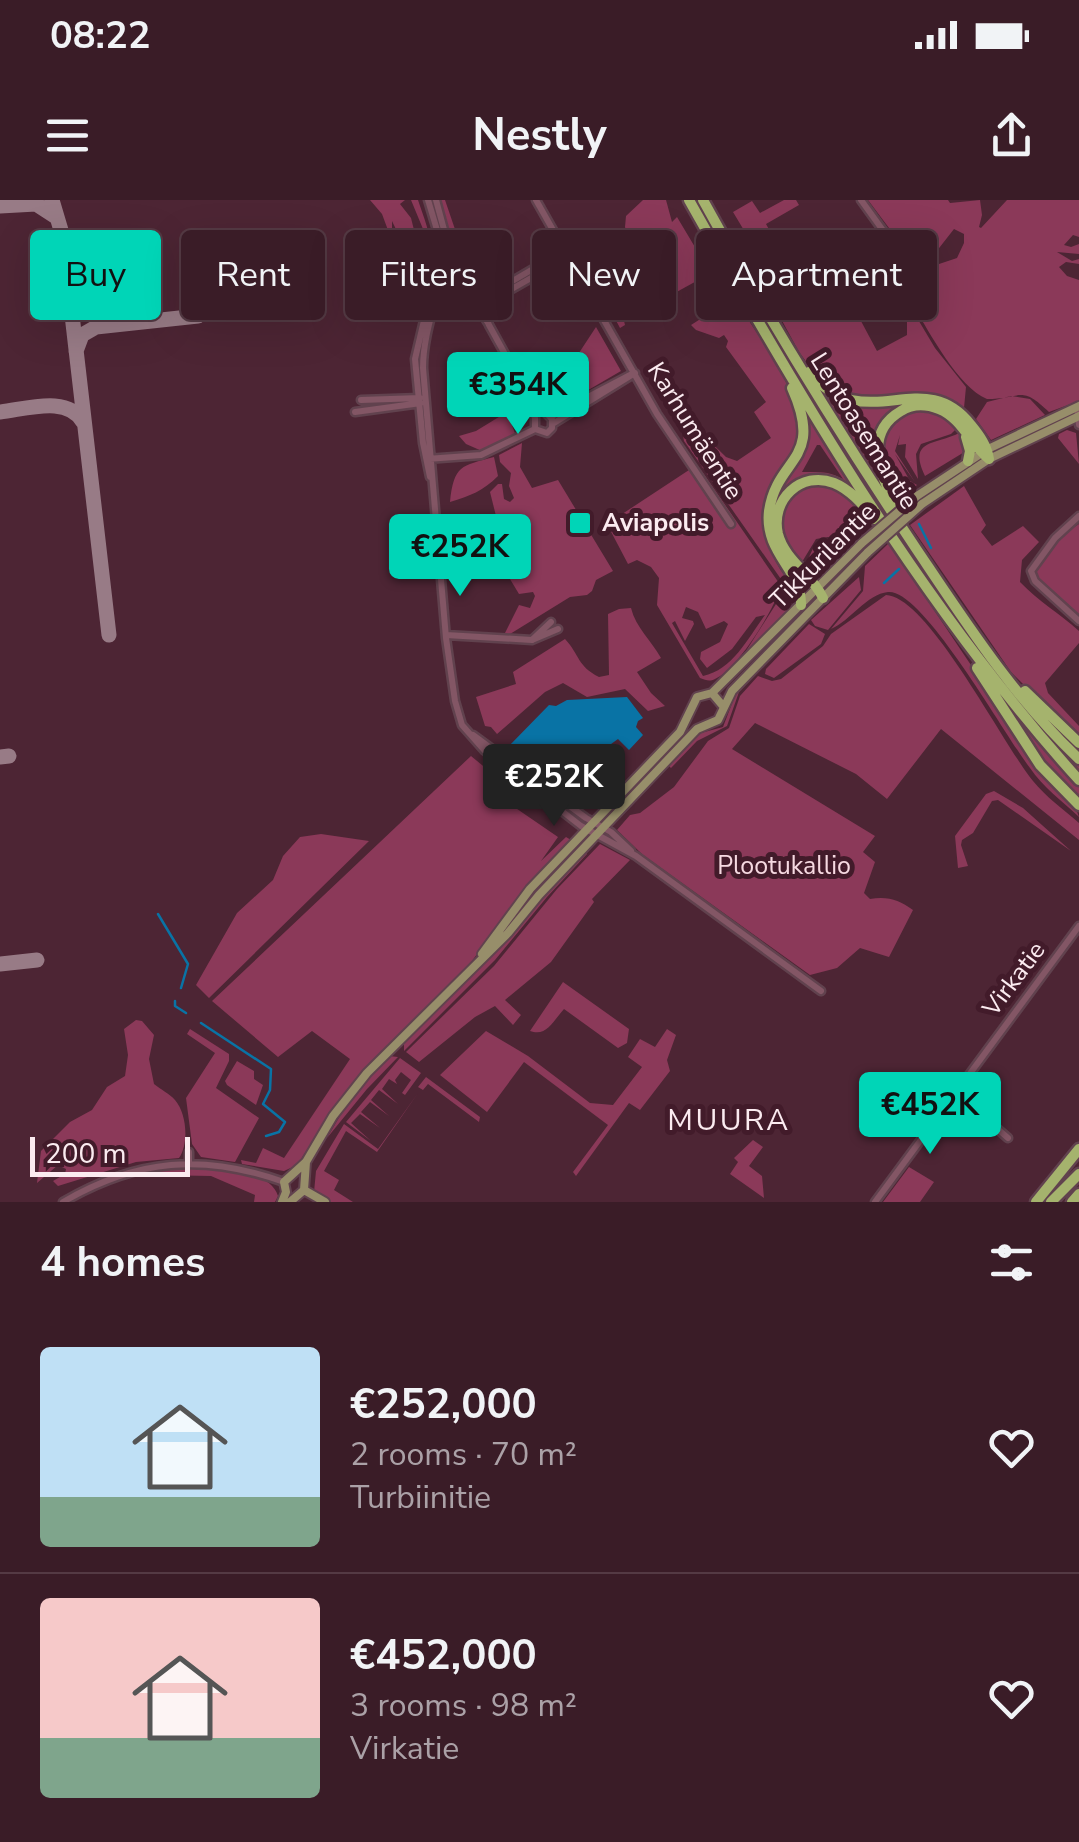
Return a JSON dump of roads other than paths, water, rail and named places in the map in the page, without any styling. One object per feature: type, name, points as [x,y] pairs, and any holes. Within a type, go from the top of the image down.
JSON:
[{"type":"highway","name":"Lentoasemantie","points":[[689,200],[780,359],[955,628]]},
{"type":"highway","name":"Lentoasemantie","points":[[703,200],[789,349],[925,562],[1005,675]]},
{"type":"highway","points":[[789,349],[821,385],[845,400],[873,404],[924,397],[950,405],[962,413],[986,454]]},
{"type":"highway","points":[[780,359],[804,426],[800,452],[778,487],[769,513],[772,543],[800,588],[801,606]]},
{"type":"highway","points":[[925,562],[882,478],[877,455],[886,424],[898,413],[920,405],[939,409],[986,454]]},
{"type":"highway","points":[[961,427],[970,450],[968,461]]},
{"type":"highway","points":[[818,593],[794,563],[778,534],[778,510],[796,486],[819,480],[844,488],[899,546]]},
{"type":"highway","points":[[788,569],[818,593]]},
{"type":"highway","points":[[955,628],[1018,710],[1079,780]]},
{"type":"highway","points":[[955,628],[964,650],[1027,747],[1052,780],[1079,805]]},
{"type":"highway","points":[[1005,675],[1079,743]]},
{"type":"highway","points":[[1005,675],[1079,760]]},
{"type":"highway","points":[[1036,1202],[1079,1151]]},
{"type":"highway","points":[[1054,1199],[1078,1175]]},
{"type":"highway","points":[[1072,1202],[1079,1194]]},
{"type":"main road","name":"Tikkurilantie","points":[[723,706],[862,543],[968,461],[1078,413]]},
{"type":"main road","name":"Tikkurilantie","points":[[712,694],[801,606],[868,552],[919,500],[986,454]]},
{"type":"main road","points":[[282,1202],[300,1182],[306,1162],[329,1122],[358,1083],[470,971],[697,729],[721,718],[723,706],[712,694],[699,695],[680,732],[530,889],[470,971]]},
{"type":"main road","points":[[692,708],[695,718],[706,724]]},
{"type":"main road","points":[[288,1193],[300,1182]]},
{"type":"main road","points":[[300,1182],[325,1202]]},
{"type":"street","points":[[428,200],[437,230]]},
{"type":"street","points":[[436,200],[444,230]]},
{"type":"street","name":"Karhumäentie","points":[[536,200],[554,230]]},
{"type":"street","points":[[861,200],[883,230]]},
{"type":"street","points":[[425,320],[416,349],[446,635],[459,717],[485,752],[821,990]]},
{"type":"street","points":[[486,320],[526,394],[545,418],[547,433],[534,429]]},
{"type":"street","name":"Karhumäentie","points":[[605,320],[657,414],[731,524]]},
{"type":"street","points":[[428,459],[481,455],[520,439],[545,418],[635,373]]},
{"type":"street","points":[[361,400],[421,401]]},
{"type":"street","points":[[355,412],[421,401]]},
{"type":"street","points":[[1079,516],[1055,538],[1030,571],[1035,581],[1079,621]]},
{"type":"street","points":[[532,640],[551,622]]},
{"type":"street","points":[[446,635],[532,640],[558,629]]},
{"type":"street","name":"Virkatie","points":[[875,1202],[1079,926]]},
{"type":"street","points":[[955,1092],[1008,1138]]},
{"type":"street","points":[[189,1152],[190,1162]]},
{"type":"street","points":[[62,1202],[120,1174],[190,1162],[239,1168],[288,1193]]},
{"type":"water","points":[[627,697],[643,718],[636,727],[643,735],[629,750],[618,739],[593,757],[580,748],[564,771],[556,764],[546,775],[509,750],[549,705],[567,700]]},
{"type":"waterway","points":[[919,524],[931,548]]},
{"type":"waterway","points":[[884,583],[899,569]]},
{"type":"waterway","points":[[158,914],[188,964],[181,988]]},
{"type":"waterway","points":[[175,1001],[175,1006],[186,1013]]},
{"type":"waterway","points":[[201,1023],[271,1069],[270,1090],[263,1104],[285,1122],[279,1132],[266,1136]]},
{"type":"place","name":"Aviapolis","points":[[580,523]]},
{"type":"district","name":"MUURA","points":[[729,1120]]},
{"type":"park label","name":"Plootukallio","points":[[784,866]]}]
